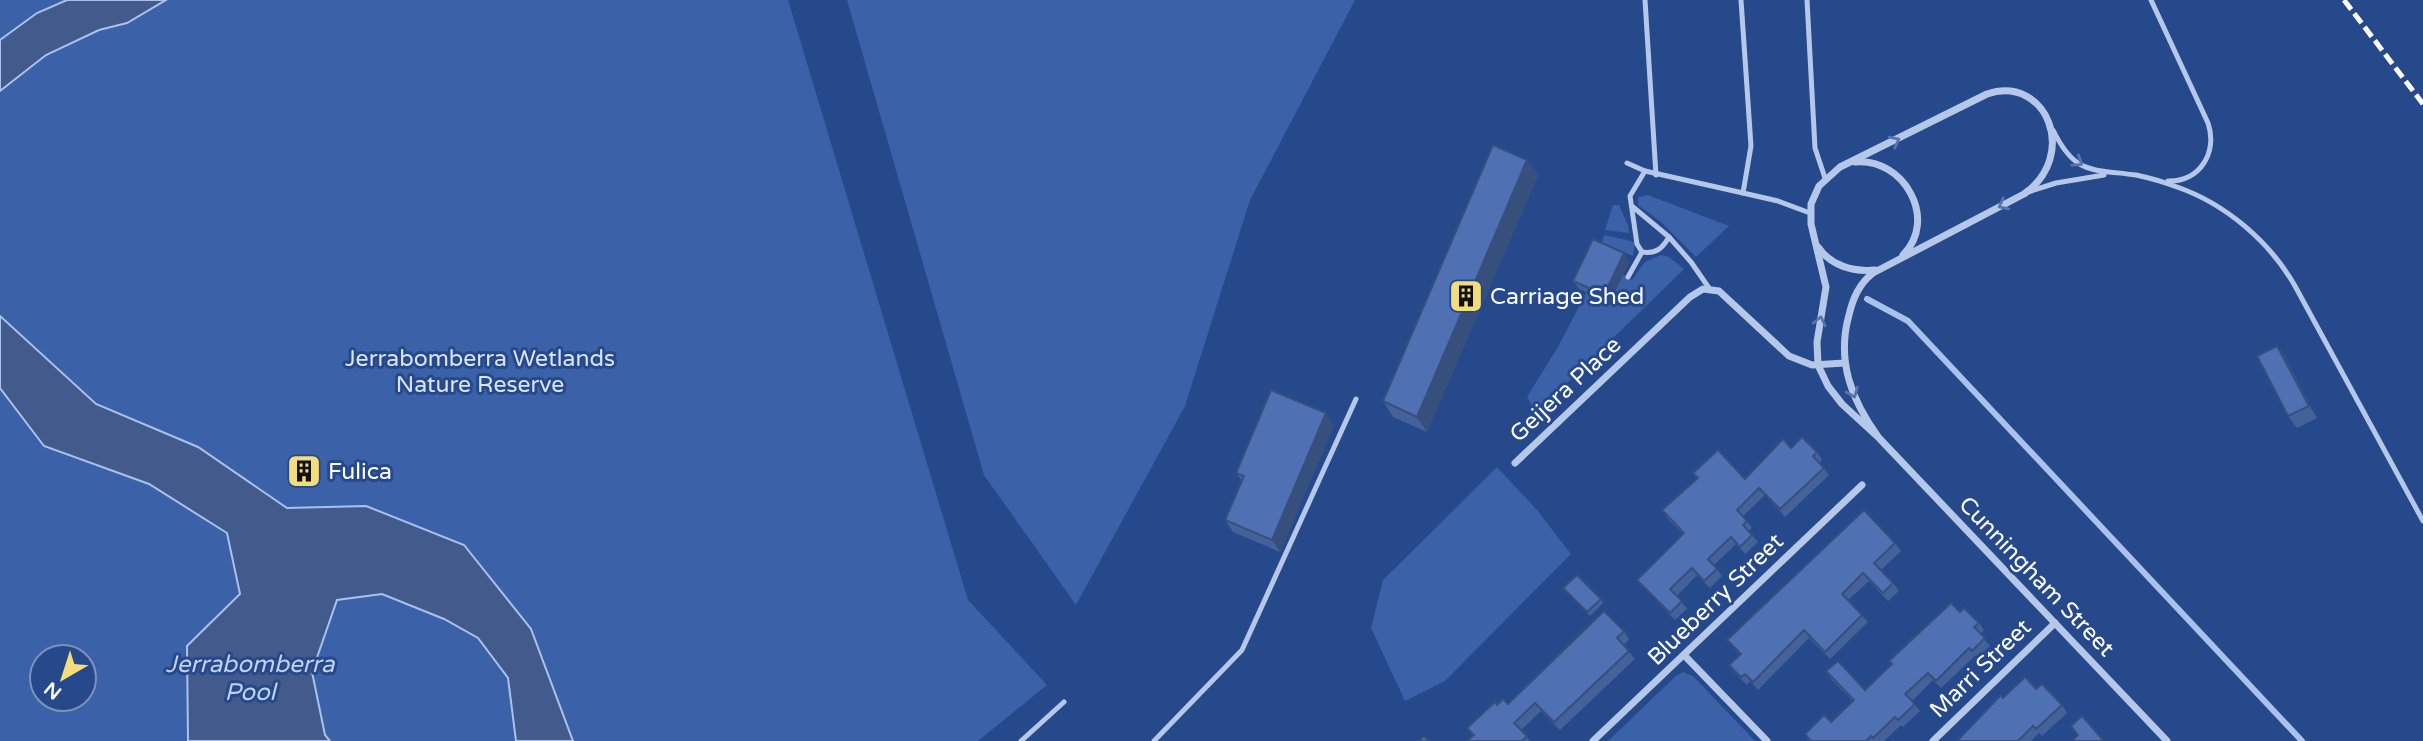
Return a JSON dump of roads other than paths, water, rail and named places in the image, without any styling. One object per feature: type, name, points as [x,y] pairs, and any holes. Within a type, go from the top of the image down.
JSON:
[{"type":"street","points":[[1818,365],[1817,342],[1826,287],[1810,213],[1814,195],[1825,178],[1995,91],[2010,91],[2027,98],[2036,104],[2049,122]]},
{"type":"street","name":"Cunningham Street","points":[[1879,438],[1859,408],[1844,363],[1844,337],[1853,299],[1864,282],[1879,269],[2024,194],[2043,177],[2052,157],[2054,141],[2049,122]]},
{"type":"street","points":[[1848,164],[1866,162],[1881,166],[1896,174],[1909,187],[1917,210],[1916,229],[1911,245],[1897,260]]},
{"type":"street","points":[[1814,237],[1822,253],[1833,262],[1856,270],[1879,269]]},
{"type":"street","points":[[1709,288],[1724,293],[1781,351],[1799,361],[1818,365],[1844,363]]},
{"type":"street","name":"Geijera Place","points":[[1515,463],[1690,297],[1709,288]]},
{"type":"street","name":"Cunningham Street","points":[[1818,365],[1828,386],[1842,404],[1879,438],[2167,741]]},
{"type":"street","name":"Blueberry Street","points":[[1594,741],[1862,485]]},
{"type":"street","name":"Marri Street","points":[[1933,741],[2055,623]]},
{"type":"street","points":[[1685,655],[1767,741]]},
{"type":"lane","points":[[1645,0],[1656,175]]},
{"type":"lane","points":[[1741,0],[1751,146],[1744,193]]},
{"type":"lane","points":[[1807,0],[1815,148],[1825,178]]},
{"type":"lane","points":[[2049,122],[2064,151],[2077,163],[2097,172],[2161,181],[2181,181],[2195,174],[2208,157],[2211,137],[2208,124],[2151,0]]},
{"type":"lane","points":[[1627,163],[1645,172],[1778,201],[1810,213]]},
{"type":"lane","points":[[1642,252],[1637,244],[1630,196],[1645,172]]},
{"type":"lane","points":[[2024,194],[2076,178],[2124,174]]},
{"type":"lane","points":[[2161,181],[2203,198],[2229,215],[2259,239],[2281,264],[2423,522]]},
{"type":"lane","points":[[1633,207],[1669,237],[1709,288]]},
{"type":"lane","points":[[1642,252],[1653,253],[1661,249],[1669,237]]},
{"type":"lane","points":[[1628,277],[1642,252]]},
{"type":"lane","points":[[1154,741],[1242,650],[1356,399]]},
{"type":"lane","points":[[1021,741],[1064,702]]},
{"type":"water","points":[[67,0],[166,0],[127,23],[99,30],[46,55],[0,91],[0,40],[37,13]]},
{"type":"water","name":"Jerrabomberra Pool","points":[[0,316],[96,404],[198,447],[287,508],[366,506],[464,545],[531,629],[573,741],[516,741],[508,678],[478,638],[444,619],[382,594],[337,600],[312,672],[325,735],[330,741],[188,741],[187,646],[240,594],[227,533],[149,484],[44,446],[0,388]]},
{"type":"waterway","points":[[1867,299],[1908,321],[2302,741]]},
{"type":"railway","points":[[2344,0],[2423,104]]},
{"type":"place","name":"Carriage Shed","points":[[1466,296]]},
{"type":"place","name":"Fulica","points":[[304,471]]},
{"type":"park label","name":"Jerrabomberra Wetlands Nature Reserve","points":[[480,371]]}]
